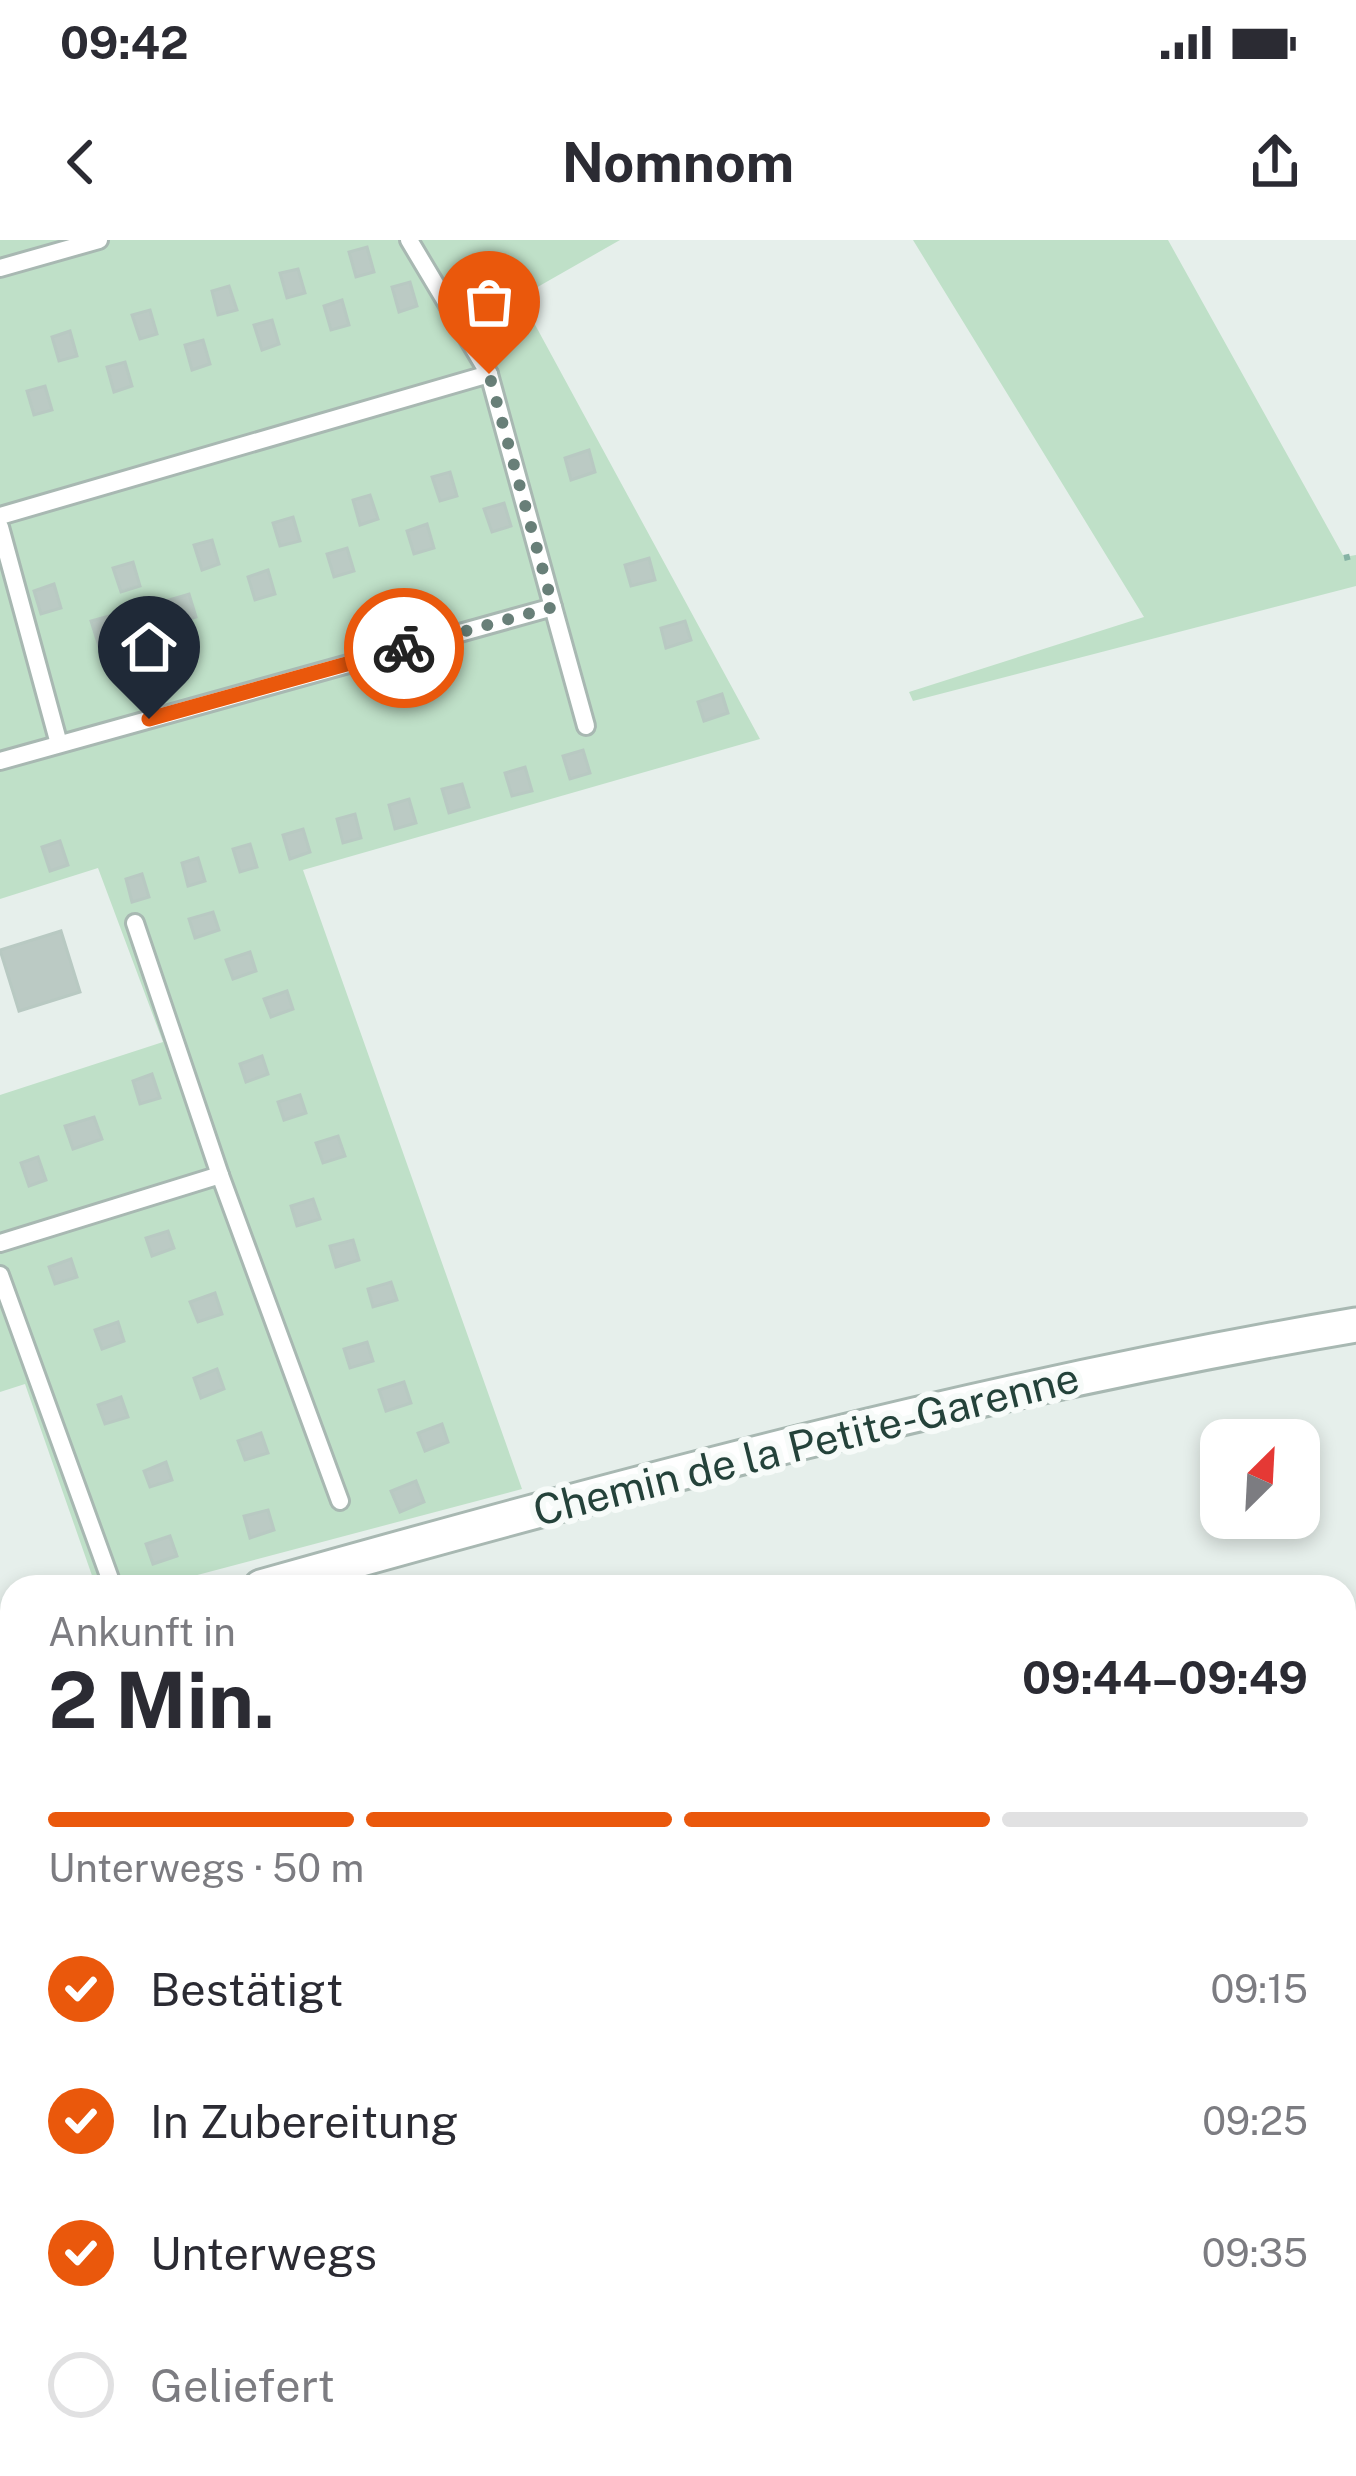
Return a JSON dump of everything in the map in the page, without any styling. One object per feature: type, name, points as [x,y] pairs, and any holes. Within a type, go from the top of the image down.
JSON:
[{"type":"street","name":"Chemin de la Petite-Garenne","points":[[304,1575],[709,1462],[911,1412],[1356,1325]]},
{"type":"lane","points":[[0,268],[99,240]]},
{"type":"lane","points":[[409,240],[489,374],[586,726]]},
{"type":"lane","points":[[0,516],[489,374]]},
{"type":"lane","points":[[0,527],[59,744]]},
{"type":"lane","points":[[0,761],[553,607]]},
{"type":"lane","points":[[135,923],[220,1174],[340,1501]]},
{"type":"lane","points":[[0,1243],[220,1174]]},
{"type":"lane","points":[[0,1275],[108,1575]]},
{"type":"path","points":[[1344,558],[1356,555]]},
{"type":"green space","points":[[0,240],[620,240],[520,297],[760,739],[303,870],[522,1489],[197,1575],[92,1575],[25,1384],[0,1392],[0,1095],[163,1042],[98,868],[0,899]]},
{"type":"green space","points":[[913,240],[1168,240],[1344,557],[1356,555],[1356,586],[913,701],[909,692],[1144,617]]},
{"type":"building","points":[[367,247],[374,272],[356,277],[349,252]]},
{"type":"building","points":[[298,269],[305,293],[287,298],[280,273]]},
{"type":"building","points":[[410,282],[417,306],[399,312],[392,287]]},
{"type":"building","points":[[229,286],[237,310],[218,315],[212,291]]},
{"type":"building","points":[[342,300],[349,325],[331,330],[324,306]]},
{"type":"building","points":[[150,310],[157,334],[140,339],[132,315]]},
{"type":"building","points":[[513,310],[519,331],[496,338],[491,316]]},
{"type":"building","points":[[272,320],[279,344],[262,350],[254,325]]},
{"type":"building","points":[[70,331],[77,356],[59,361],[52,337]]},
{"type":"building","points":[[203,340],[210,364],[192,370],[185,345]]},
{"type":"building","points":[[125,362],[132,386],[114,392],[107,367]]},
{"type":"building","points":[[45,386],[52,410],[34,415],[27,391]]},
{"type":"building","points":[[589,450],[595,472],[571,480],[565,458]]},
{"type":"building","points":[[450,472],[457,496],[440,501],[432,477]]},
{"type":"building","points":[[370,495],[378,519],[360,525],[353,500]]},
{"type":"building","points":[[504,503],[511,526],[492,532],[484,509]]},
{"type":"building","points":[[293,517],[300,541],[280,546],[273,523]]},
{"type":"building","points":[[427,524],[434,548],[414,554],[407,531]]},
{"type":"building","points":[[212,540],[219,564],[202,570],[194,545]]},
{"type":"building","points":[[347,548],[354,571],[334,577],[327,554]]},
{"type":"building","points":[[649,558],[655,580],[631,586],[625,565]]},
{"type":"building","points":[[133,562],[140,586],[121,592],[113,568]]},
{"type":"building","points":[[268,570],[275,594],[255,600],[248,577]]},
{"type":"building","points":[[54,584],[61,608],[41,614],[34,591]]},
{"type":"building","points":[[189,594],[196,617],[177,623],[169,600]]},
{"type":"building","points":[[109,616],[116,640],[99,646],[91,621]]},
{"type":"building","points":[[685,621],[691,640],[666,648],[661,628]]},
{"type":"building","points":[[722,694],[728,713],[704,721],[698,702]]},
{"type":"building","points":[[583,750],[590,773],[570,779],[563,756]]},
{"type":"building","points":[[525,767],[532,791],[512,796],[505,773]]},
{"type":"building","points":[[462,784],[469,807],[449,813],[442,789]]},
{"type":"building","points":[[409,799],[416,823],[395,829],[389,805]]},
{"type":"building","points":[[355,814],[361,838],[343,843],[337,819]]},
{"type":"building","points":[[303,829],[310,852],[290,859],[283,835]]},
{"type":"building","points":[[60,841],[68,865],[50,871],[42,847]]},
{"type":"building","points":[[250,844],[257,867],[240,872],[233,849]]},
{"type":"building","points":[[198,858],[205,881],[188,886],[182,863]]},
{"type":"building","points":[[142,874],[149,897],[132,902],[126,879]]},
{"type":"building","points":[[213,912],[219,930],[195,938],[189,919]]},
{"type":"building","points":[[61,931],[80,992],[19,1011],[0,950]]},
{"type":"building","points":[[250,952],[256,971],[233,979],[226,960]]},
{"type":"building","points":[[287,991],[293,1009],[271,1017],[264,999]]},
{"type":"building","points":[[262,1056],[268,1074],[246,1082],[240,1064]]},
{"type":"building","points":[[152,1074],[160,1098],[140,1104],[133,1081]]},
{"type":"building","points":[[300,1095],[306,1113],[284,1120],[278,1102]]},
{"type":"building","points":[[94,1117],[102,1139],[73,1149],[65,1126]]},
{"type":"building","points":[[338,1136],[345,1156],[323,1163],[316,1143]]},
{"type":"building","points":[[38,1157],[46,1180],[29,1186],[21,1163]]},
{"type":"building","points":[[313,1199],[320,1219],[297,1226],[291,1206]]},
{"type":"building","points":[[168,1231],[174,1248],[152,1256],[146,1238]]},
{"type":"building","points":[[353,1240],[359,1260],[336,1267],[330,1246]]},
{"type":"building","points":[[71,1259],[77,1277],[55,1284],[49,1267]]},
{"type":"building","points":[[391,1282],[397,1300],[373,1307],[368,1289]]},
{"type":"building","points":[[215,1293],[222,1314],[198,1322],[190,1302]]},
{"type":"building","points":[[118,1322],[124,1341],[102,1349],[95,1330]]},
{"type":"building","points":[[367,1342],[373,1361],[350,1368],[344,1349]]},
{"type":"building","points":[[217,1369],[224,1389],[201,1398],[194,1378]]},
{"type":"building","points":[[404,1382],[411,1403],[386,1411],[379,1390]]},
{"type":"building","points":[[121,1397],[128,1417],[105,1424],[98,1405]]},
{"type":"building","points":[[442,1424],[448,1442],[425,1451],[418,1433]]},
{"type":"building","points":[[261,1433],[268,1453],[245,1460],[238,1441]]},
{"type":"building","points":[[166,1462],[172,1480],[150,1487],[144,1471]]},
{"type":"building","points":[[416,1481],[424,1502],[400,1512],[391,1491]]},
{"type":"building","points":[[268,1510],[274,1530],[250,1538],[244,1516]]},
{"type":"building","points":[[170,1536],[177,1556],[153,1564],[146,1544]]},
{"type":"way so far","points":[[404,648],[553,607],[489,374]]},
{"type":"route","points":[[149,719],[404,648]]}]
